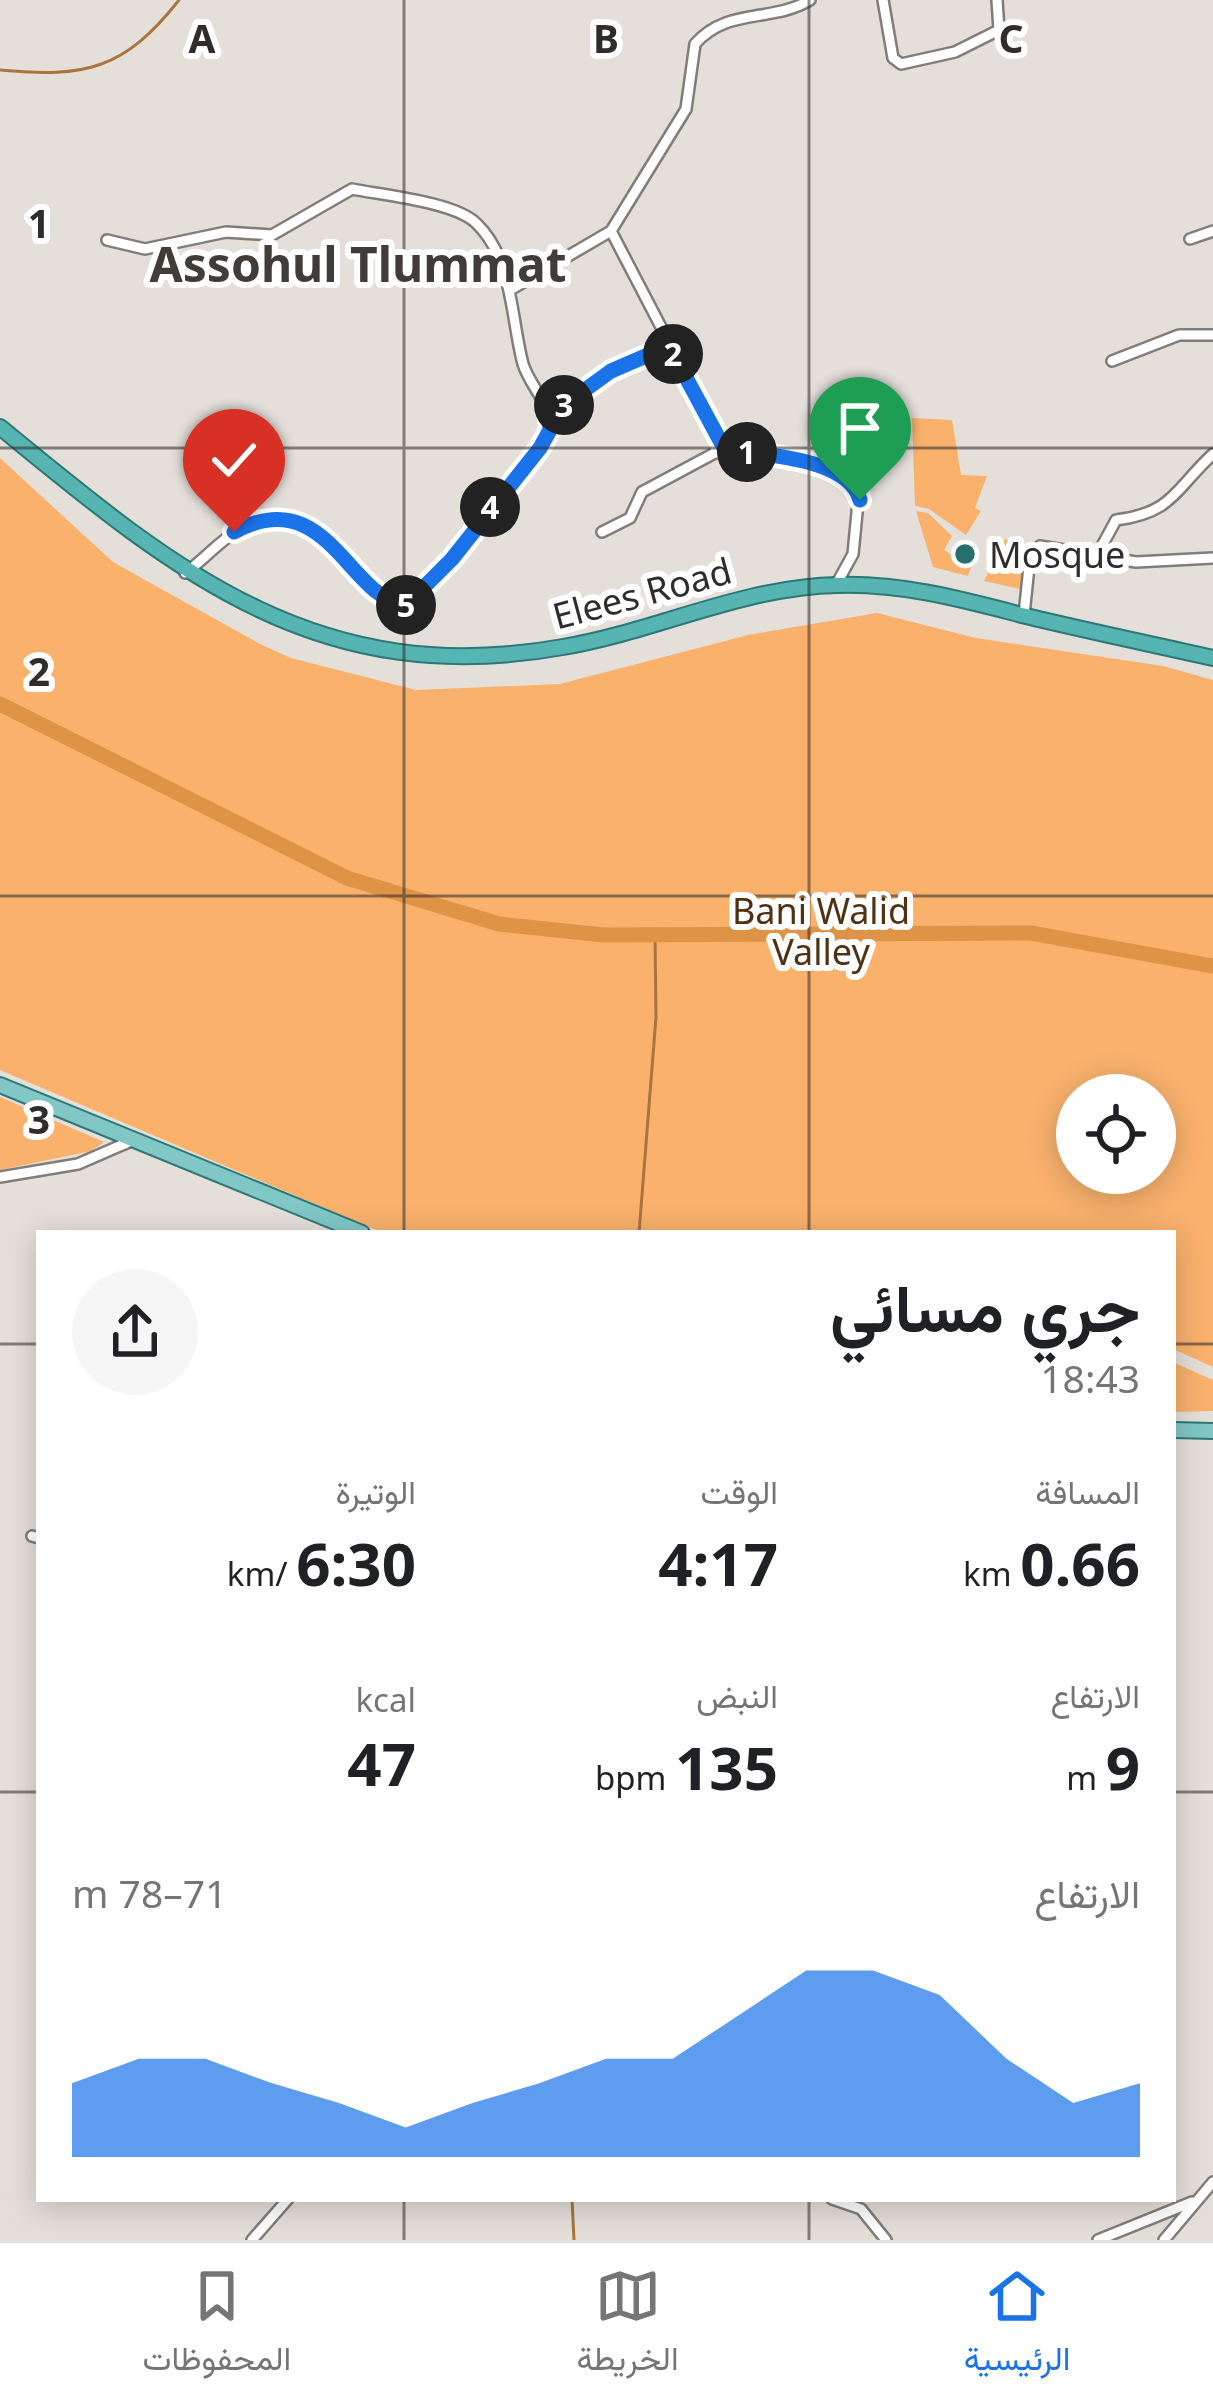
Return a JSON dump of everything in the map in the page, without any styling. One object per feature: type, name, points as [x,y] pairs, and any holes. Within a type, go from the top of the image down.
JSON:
[{"type":"highway","name":"Elees Road","points":[[0,427],[185,573],[291,625],[358,644],[441,653],[560,648],[708,604],[836,585],[932,593],[1213,658]]},
{"type":"main road","points":[[0,1085],[355,1230]]},
{"type":"main road","points":[[1176,1430],[1213,1431]]},
{"type":"street","points":[[510,290],[611,231],[686,110],[695,44],[715,25],[744,15],[785,12],[810,0]]},
{"type":"street","points":[[883,0],[893,58],[901,64],[955,52],[999,30],[997,0]]},
{"type":"street","points":[[107,240],[145,249],[226,232],[272,235],[352,189],[472,220],[510,290],[523,363],[549,416],[550,430],[540,448],[452,559],[406,605],[390,602],[327,538],[290,524],[243,528],[185,573]]},
{"type":"street","points":[[611,231],[724,448]]},
{"type":"street","points":[[1190,239],[1213,231]]},
{"type":"street","points":[[1112,361],[1179,335],[1213,335]]},
{"type":"street","points":[[549,416],[611,371],[669,346]]},
{"type":"street","points":[[602,532],[630,518],[642,492],[724,448],[780,454],[836,474],[855,487],[860,500],[858,530],[853,554],[836,585]]},
{"type":"street","points":[[1096,555],[1116,520],[1144,518],[1168,505],[1213,454]]},
{"type":"street","points":[[1024,615],[1035,549],[1046,545],[1136,562],[1213,558]]},
{"type":"street","points":[[0,1177],[78,1164],[136,1139]]},
{"type":"street","points":[[1164,2240],[1213,2182]]},
{"type":"street","points":[[252,2240],[285,2202]]},
{"type":"street","points":[[840,2202],[861,2210],[886,2240]]},
{"type":"street","points":[[1098,2240],[1192,2203]]},
{"type":"green space","points":[[912,418],[952,420],[961,475],[987,476],[975,508],[981,511],[966,535],[929,509],[915,506]]},
{"type":"green space","name":"Bani Walid Valley","points":[[0,458],[113,562],[260,644],[291,658],[416,690],[560,684],[748,635],[877,613],[976,638],[1163,666],[1213,680],[1213,1367],[1176,1350],[1176,1230],[376,1230],[0,1070]]},
{"type":"green space","points":[[916,511],[928,513],[952,536],[944,550],[971,567],[968,576],[933,567]]},
{"type":"green space","points":[[1005,539],[1020,544],[1024,572],[1020,589],[984,581]]},
{"type":"green space","points":[[0,1097],[104,1142],[91,1151],[0,1170]]},
{"type":"green space","points":[[1176,1363],[1213,1380],[1213,1411],[1176,1412]]},
{"type":"waterway","points":[[0,70],[56,72],[101,64],[140,42],[179,0]]},
{"type":"waterway","name":"Bani Walid Valley","points":[[0,704],[347,878],[499,924],[604,935],[1031,933],[1213,966]]},
{"type":"waterway","points":[[639,1230],[656,1017],[655,935]]},
{"type":"waterway","points":[[572,2202],[574,2240]]},
{"type":"place","name":"Mosque","points":[[965,554]]},
{"type":"district","name":"Assohul Tlummat","points":[[358,263]]},
{"type":"route","points":[[234,532],[274,523],[310,529],[327,538],[390,602],[406,605],[452,559],[540,448],[550,430],[549,416],[611,371],[669,346],[724,448],[780,454],[836,474],[855,487],[860,500]]}]
